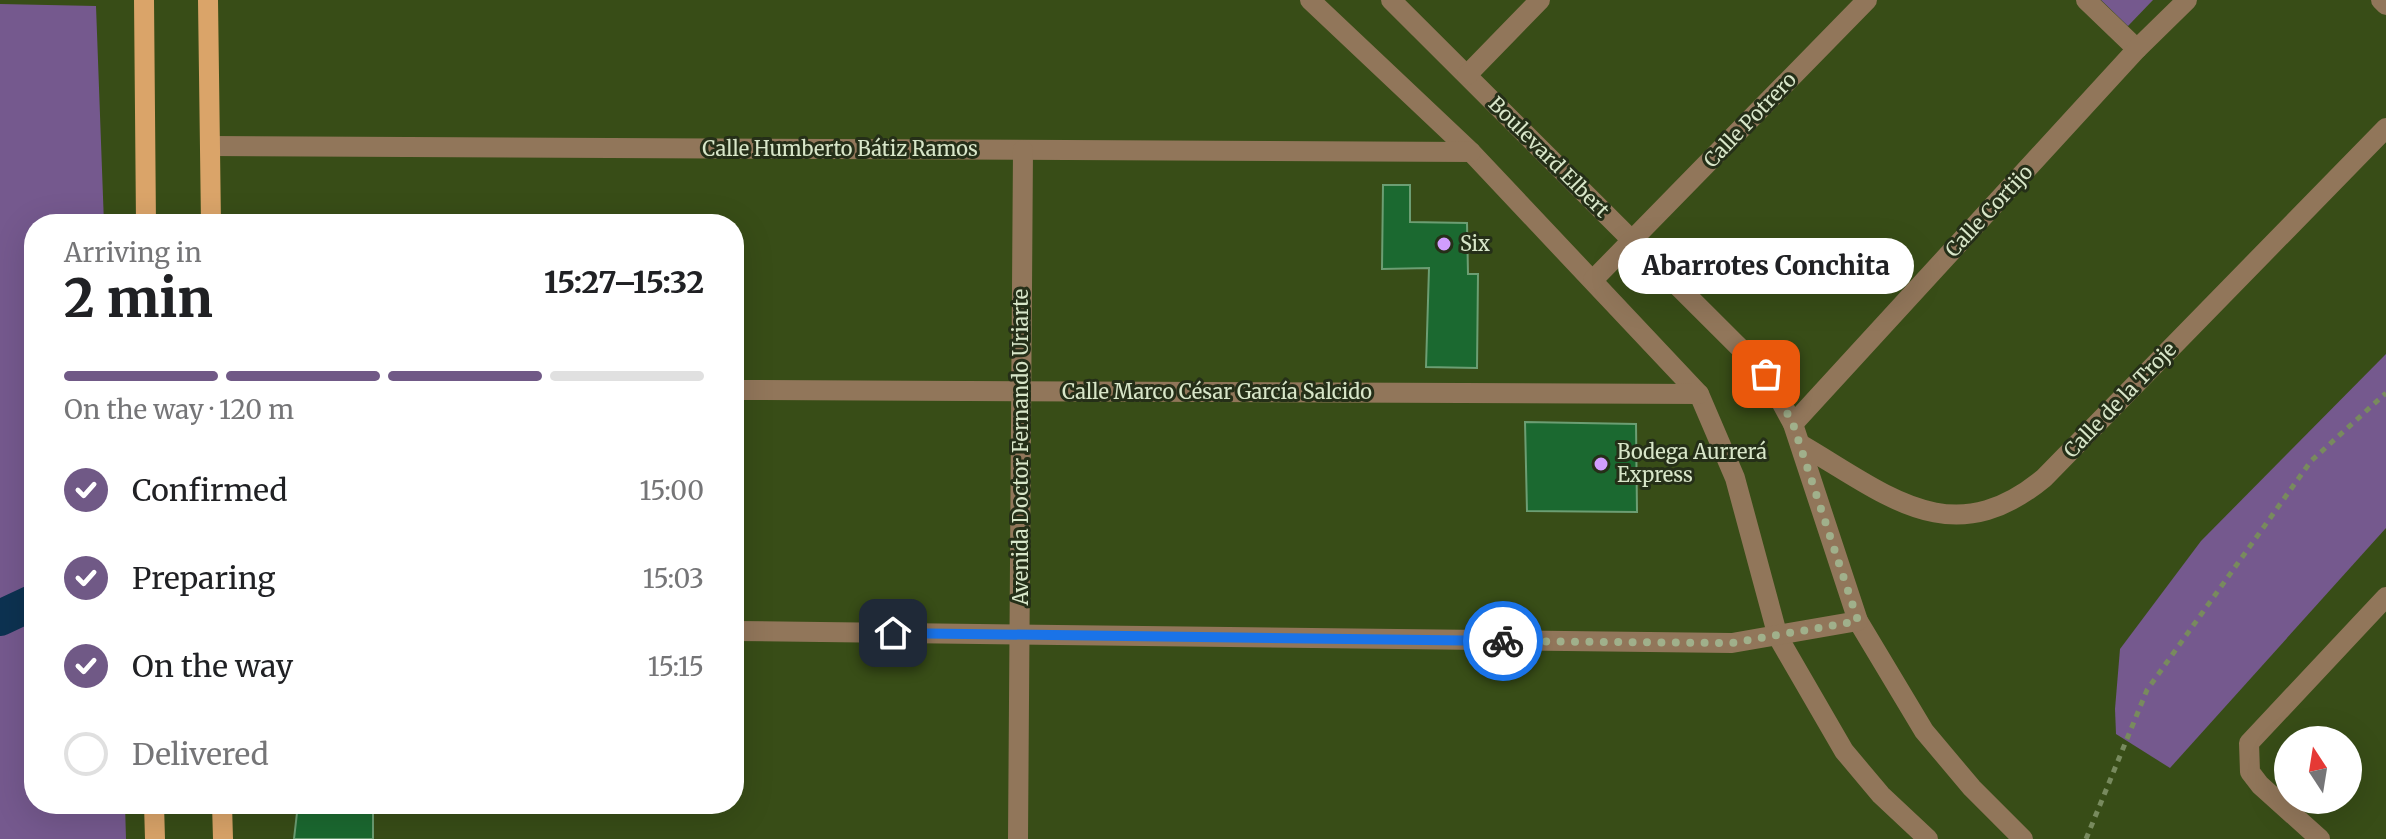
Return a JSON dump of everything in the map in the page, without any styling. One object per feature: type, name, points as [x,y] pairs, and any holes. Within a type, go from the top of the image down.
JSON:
[{"type":"main road","points":[[144,0],[146,214]]},
{"type":"main road","points":[[208,0],[211,214]]},
{"type":"main road","points":[[154,814],[155,839]]},
{"type":"main road","points":[[222,814],[223,839]]},
{"type":"street","points":[[1310,0],[1471,152],[1699,394],[1735,478],[1778,637],[1844,751],[1881,795],[1928,839]]},
{"type":"street","name":"Boulevard Elbert","points":[[1391,0],[1766,374],[1793,424],[1858,621],[1924,731],[1972,788],[2023,839]]},
{"type":"street","points":[[1467,75],[1540,0]]},
{"type":"street","name":"Calle Potrero","points":[[1593,280],[1867,0]]},
{"type":"street","points":[[2086,0],[2137,49]]},
{"type":"street","name":"Calle Cortijo","points":[[1793,424],[2137,49],[2187,0]]},
{"type":"street","points":[[2381,0],[2386,5]]},
{"type":"street","name":"Calle de la Troje","points":[[1800,444],[1919,511],[1971,515],[1995,510],[2020,497],[2044,478],[2386,128]]},
{"type":"street","name":"Calle Humberto Bátiz Ramos","points":[[210,146],[1471,152]]},
{"type":"street","name":"Avenida Doctor Fernando Uriarte","points":[[1018,839],[1023,150]]},
{"type":"street","name":"Calle Marco César García Salcido","points":[[744,390],[1699,394]]},
{"type":"street","points":[[2320,839],[2260,785],[2250,772],[2249,743],[2386,597]]},
{"type":"street","points":[[744,631],[1690,644],[1778,637],[1858,621]]},
{"type":"path","points":[[2086,839],[2147,690],[2311,461],[2386,393]]},
{"type":"shaded area","points":[[2101,0],[2153,0],[2128,26]]},
{"type":"shaded area","points":[[0,4],[96,6],[104,214],[24,214],[24,814],[125,814],[126,839],[0,839]]},
{"type":"shaded area","points":[[2386,354],[2386,528],[2170,768],[2116,734],[2120,649],[2201,541]]},
{"type":"building","points":[[1383,185],[1410,185],[1410,222],[1467,223],[1468,274],[1478,274],[1477,368],[1426,367],[1429,268],[1382,269]]},
{"type":"building","points":[[1525,422],[1636,424],[1637,512],[1527,511]]},
{"type":"building","points":[[297,814],[373,814],[373,839],[294,839]]},
{"type":"waterway","points":[[0,618],[24,607]]},
{"type":"way so far","points":[[1503,641],[1732,643],[1858,621],[1793,424],[1766,374]]},
{"type":"place","name":"Six","points":[[1444,244]]},
{"type":"place","name":"Abarrotes Conchita","points":[[1766,374]]},
{"type":"place","name":"Bodega Aurrerá Express","points":[[1601,464]]},
{"type":"route","points":[[893,633],[1503,641]]}]
